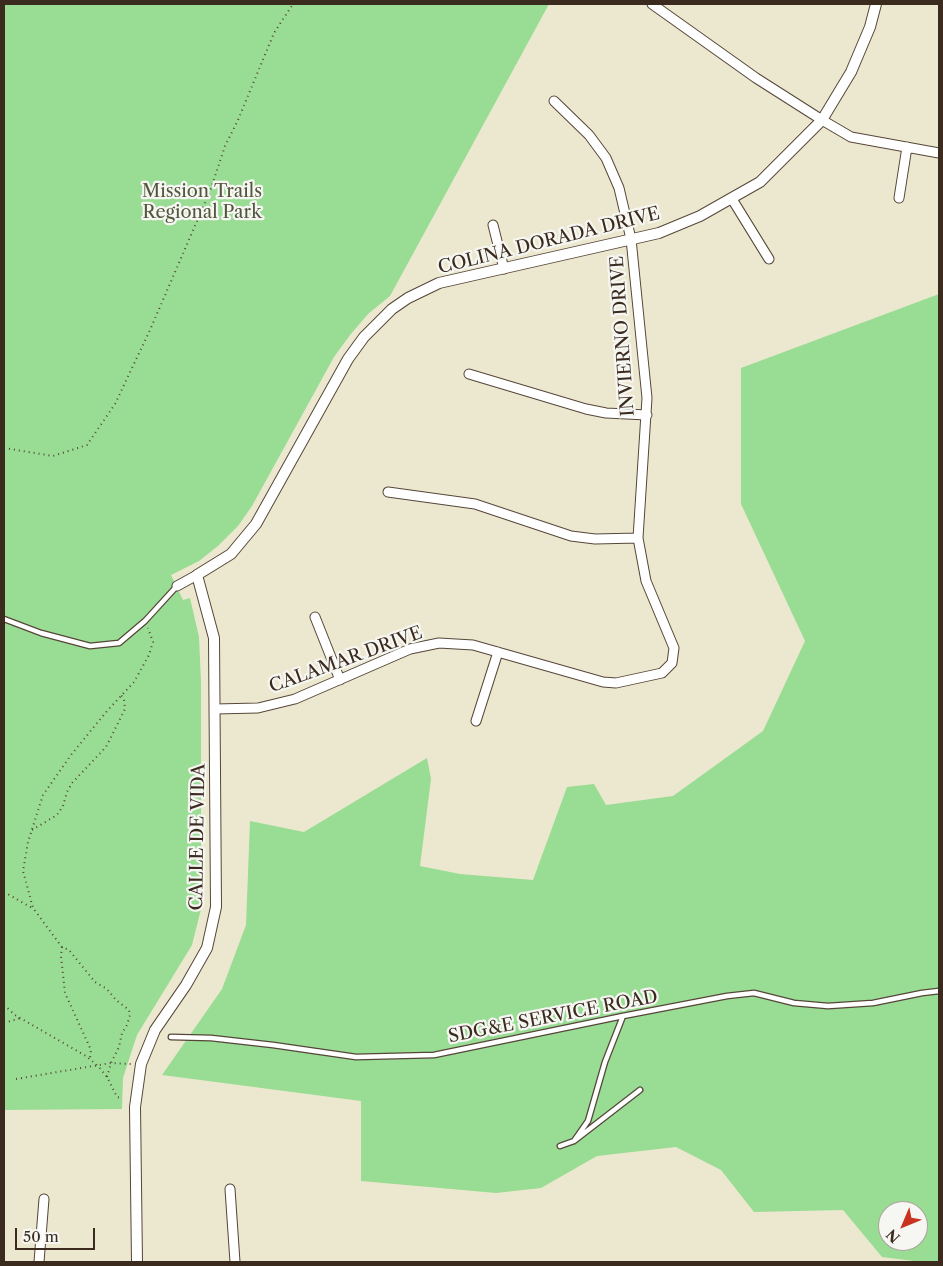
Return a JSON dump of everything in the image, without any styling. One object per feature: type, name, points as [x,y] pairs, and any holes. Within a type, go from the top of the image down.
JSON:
[{"type":"street","points":[[652,4],[756,78],[851,136],[939,153]]},
{"type":"street","name":"COLINA DORADA DRIVE","points":[[177,586],[197,576],[231,554],[256,524],[348,358],[364,337],[392,309],[408,298],[439,283],[667,230],[700,216],[760,182],[822,120],[851,72],[870,27],[876,4]]},
{"type":"street","name":"INVIERNO DRIVE","points":[[554,101],[589,135],[606,158],[619,188],[631,239],[647,398],[638,538],[646,581],[674,648],[672,662],[662,673]]},
{"type":"street","points":[[899,198],[907,147]]},
{"type":"street","points":[[732,199],[770,259]]},
{"type":"street","points":[[493,225],[504,269]]},
{"type":"street","points":[[469,374],[586,409],[606,413],[647,414]]},
{"type":"street","points":[[388,492],[475,504],[570,536],[596,539],[638,538]]},
{"type":"street","name":"CALLE DE VIDA","points":[[137,1262],[135,1107],[141,1064],[155,1030],[186,985],[207,948],[216,907],[214,638],[197,576]]},
{"type":"street","points":[[315,617],[340,680]]},
{"type":"street","name":"CALAMAR DRIVE","points":[[215,709],[258,708],[295,699],[410,649],[439,643],[473,645],[603,682],[616,683],[662,673]]},
{"type":"street","points":[[476,720],[498,652]]},
{"type":"street","points":[[230,1190],[235,1262]]},
{"type":"street","points":[[39,1262],[44,1199]]},
{"type":"lane","points":[[4,619],[41,633],[90,646],[118,643],[145,622],[177,586]]},
{"type":"lane","name":"SDG&E SERVICE ROAD","points":[[170,1037],[211,1038],[356,1057],[434,1055],[727,996],[754,994],[794,1003],[828,1006],[873,1003],[922,992],[939,991]]},
{"type":"lane","points":[[574,1141],[588,1121],[605,1062],[624,1016]]},
{"type":"lane","points":[[560,1146],[574,1141],[640,1090]]},
{"type":"path","points":[[4,448],[53,456],[87,445],[115,404],[150,330],[210,191],[225,146],[238,120],[274,33],[293,4]]},
{"type":"path","points":[[32,908],[23,871],[32,830],[43,795],[71,756],[134,682],[149,655],[153,642],[145,622]]},
{"type":"path","points":[[32,830],[57,815],[63,806],[72,783],[106,747],[125,709],[122,695]]},
{"type":"path","points":[[4,892],[32,908],[62,947],[69,950],[95,982],[107,989],[128,1010],[130,1015],[127,1025],[122,1033],[120,1047],[111,1063],[107,1077]]},
{"type":"path","points":[[62,947],[65,993],[91,1050],[90,1060]]},
{"type":"path","points":[[4,1005],[21,1018],[98,1066],[107,1077],[117,1097],[121,1098]]},
{"type":"path","points":[[4,1023],[21,1018]]},
{"type":"path","points":[[16,1080],[111,1063],[141,1064]]},
{"type":"green space","name":"Mission Trails Regional Park","points":[[4,4],[549,4],[390,296],[368,314],[334,357],[252,506],[238,526],[218,546],[199,561],[171,575],[183,600],[190,598],[199,637],[201,682],[201,909],[192,945],[137,1035],[123,1078],[122,1109],[4,1110]]},
{"type":"green space","points":[[939,294],[939,1262],[882,1257],[843,1210],[754,1212],[721,1170],[676,1147],[597,1156],[541,1188],[496,1193],[361,1181],[361,1101],[162,1075],[222,989],[246,925],[250,821],[304,832],[427,758],[431,779],[420,866],[460,874],[533,880],[567,787],[594,784],[606,805],[673,796],[763,731],[805,641],[741,504],[741,368]]}]
